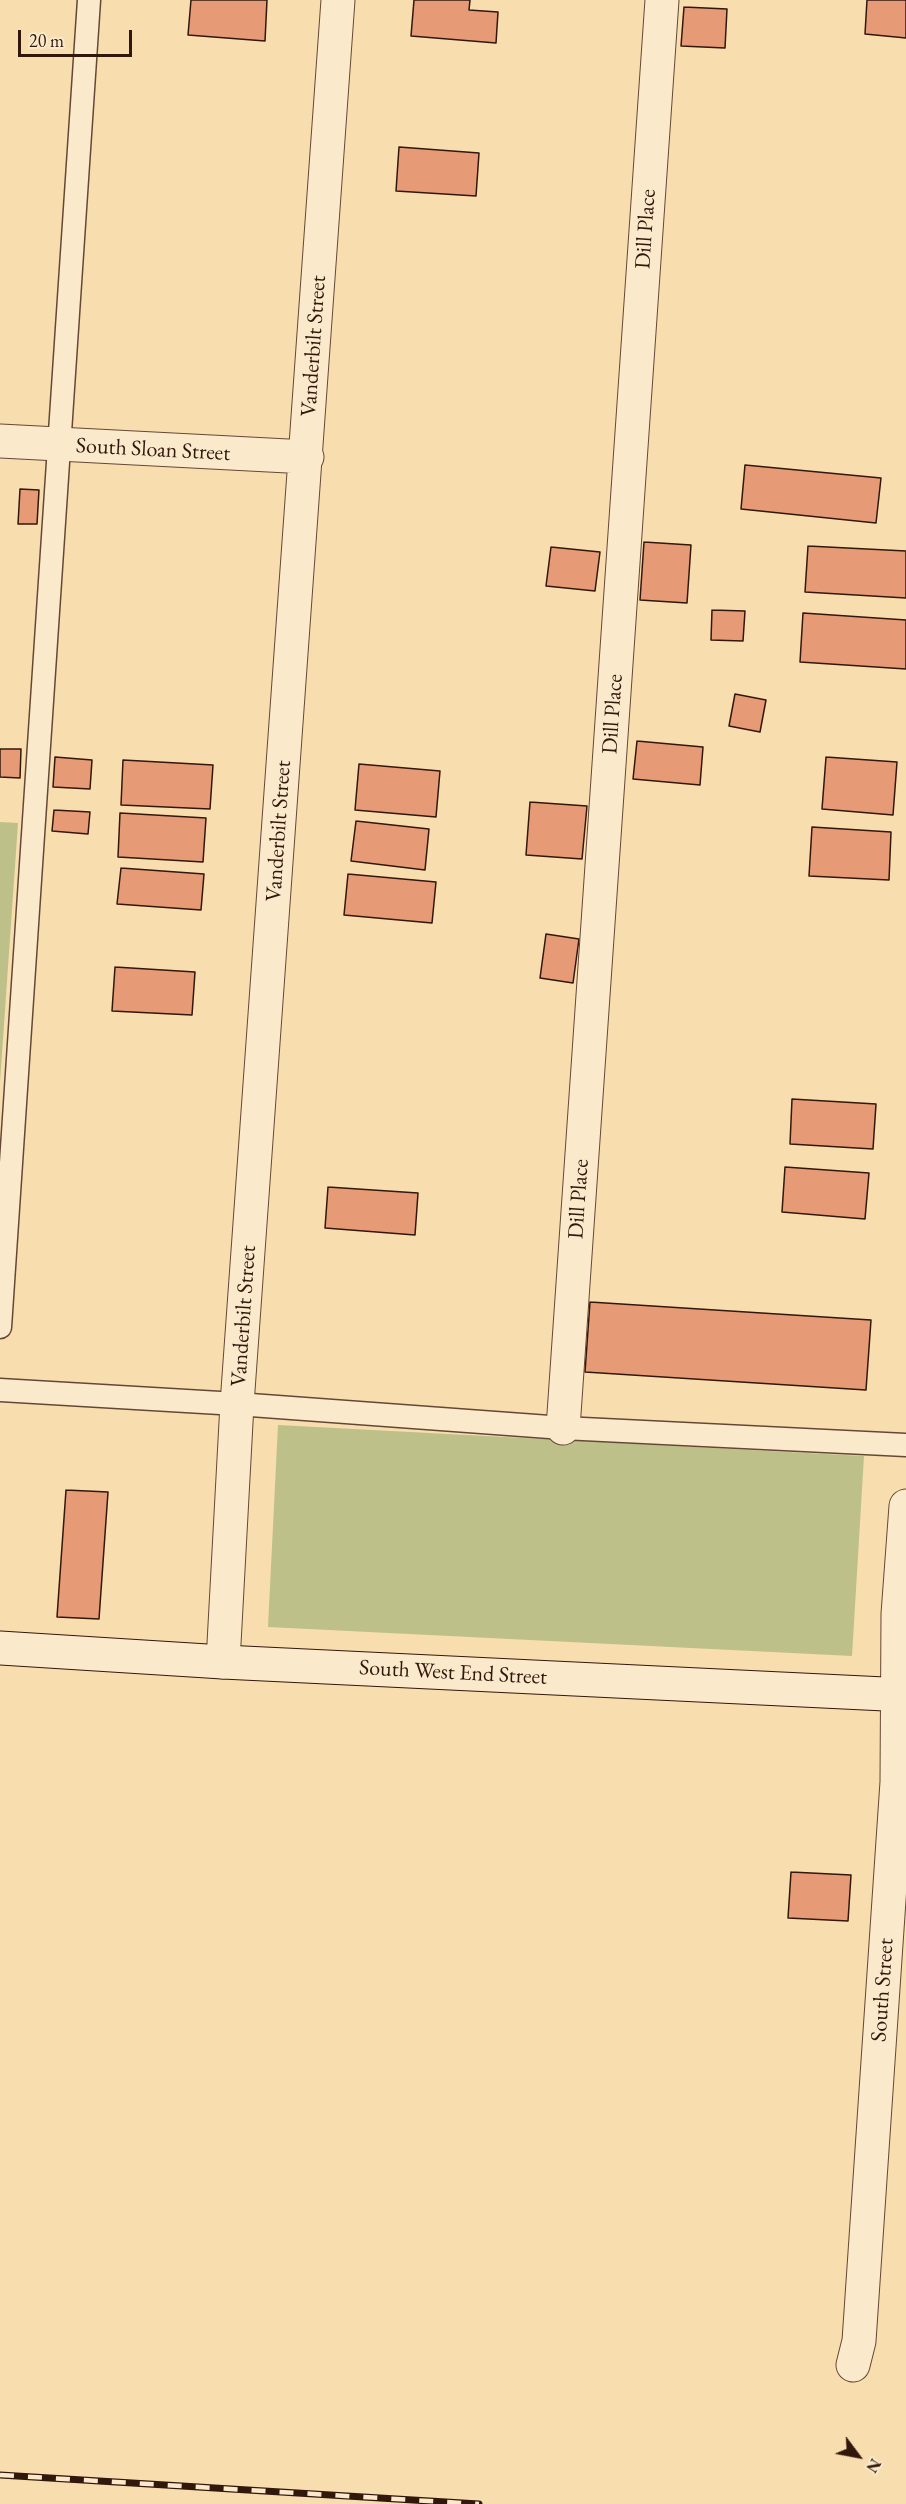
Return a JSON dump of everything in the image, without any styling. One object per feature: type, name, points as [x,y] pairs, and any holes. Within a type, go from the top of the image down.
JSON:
[{"type":"street","name":"Vanderbilt Street","points":[[223,1662],[237,1404],[307,457],[338,0]]},
{"type":"street","name":"Dill Place","points":[[563,1428],[662,0]]},
{"type":"street","name":"South Sloan Street","points":[[0,441],[58,446],[307,457]]},
{"type":"street","name":"South Street","points":[[853,2365],[860,2330],[897,1782],[902,1695],[898,1614],[906,1506]]},
{"type":"street","name":"South West End Street","points":[[0,1648],[223,1662],[902,1695]]},
{"type":"lane","points":[[0,1327],[89,0]]},
{"type":"lane","points":[[0,1390],[237,1404],[563,1428],[906,1445]]},
{"type":"green space","points":[[0,822],[18,823],[0,1082]]},
{"type":"green space","points":[[278,1425],[864,1456],[852,1656],[268,1627]]},
{"type":"building","points":[[191,0],[267,0],[265,41],[188,35]]},
{"type":"building","points":[[414,0],[470,0],[469,10],[498,12],[496,43],[411,36]]},
{"type":"building","points":[[867,0],[906,0],[906,38],[865,34]]},
{"type":"building","points":[[684,7],[727,9],[725,48],[681,46]]},
{"type":"building","points":[[399,147],[479,153],[476,196],[396,191]]},
{"type":"building","points":[[745,465],[881,478],[876,523],[741,509]]},
{"type":"building","points":[[20,489],[39,490],[37,524],[18,524]]},
{"type":"building","points":[[644,542],[691,545],[687,603],[640,600]]},
{"type":"building","points":[[808,546],[906,551],[906,598],[805,592]]},
{"type":"building","points":[[551,547],[600,552],[595,591],[546,586]]},
{"type":"building","points":[[712,610],[745,611],[743,641],[711,640]]},
{"type":"building","points":[[803,613],[906,620],[906,669],[800,662]]},
{"type":"building","points":[[735,694],[766,700],[760,732],[729,726]]},
{"type":"building","points":[[637,741],[703,747],[700,785],[633,779]]},
{"type":"building","points":[[0,749],[21,749],[20,778],[0,777]]},
{"type":"building","points":[[55,757],[92,760],[90,789],[53,787]]},
{"type":"building","points":[[826,757],[897,762],[893,815],[822,809]]},
{"type":"building","points":[[123,760],[213,765],[210,809],[121,805]]},
{"type":"building","points":[[359,764],[440,771],[436,817],[355,810]]},
{"type":"building","points":[[530,802],[587,806],[582,859],[526,855]]},
{"type":"building","points":[[54,810],[90,812],[88,834],[52,831]]},
{"type":"building","points":[[120,813],[206,818],[203,862],[118,857]]},
{"type":"building","points":[[356,821],[429,829],[425,870],[351,861]]},
{"type":"building","points":[[812,827],[891,832],[889,880],[809,876]]},
{"type":"building","points":[[121,868],[204,874],[201,910],[117,904]]},
{"type":"building","points":[[348,874],[436,882],[432,923],[344,915]]},
{"type":"building","points":[[546,934],[579,939],[573,983],[540,978]]},
{"type":"building","points":[[115,967],[195,972],[192,1015],[112,1011]]},
{"type":"building","points":[[792,1099],[876,1104],[873,1149],[790,1144]]},
{"type":"building","points":[[785,1167],[869,1173],[865,1219],[782,1212]]},
{"type":"building","points":[[328,1187],[418,1193],[415,1235],[325,1228]]},
{"type":"building","points":[[590,1302],[871,1320],[866,1390],[585,1372]]},
{"type":"building","points":[[66,1490],[108,1492],[99,1619],[57,1617]]},
{"type":"building","points":[[791,1872],[851,1875],[848,1921],[788,1918]]},
{"type":"railway","points":[[0,2475],[479,2504]]}]
